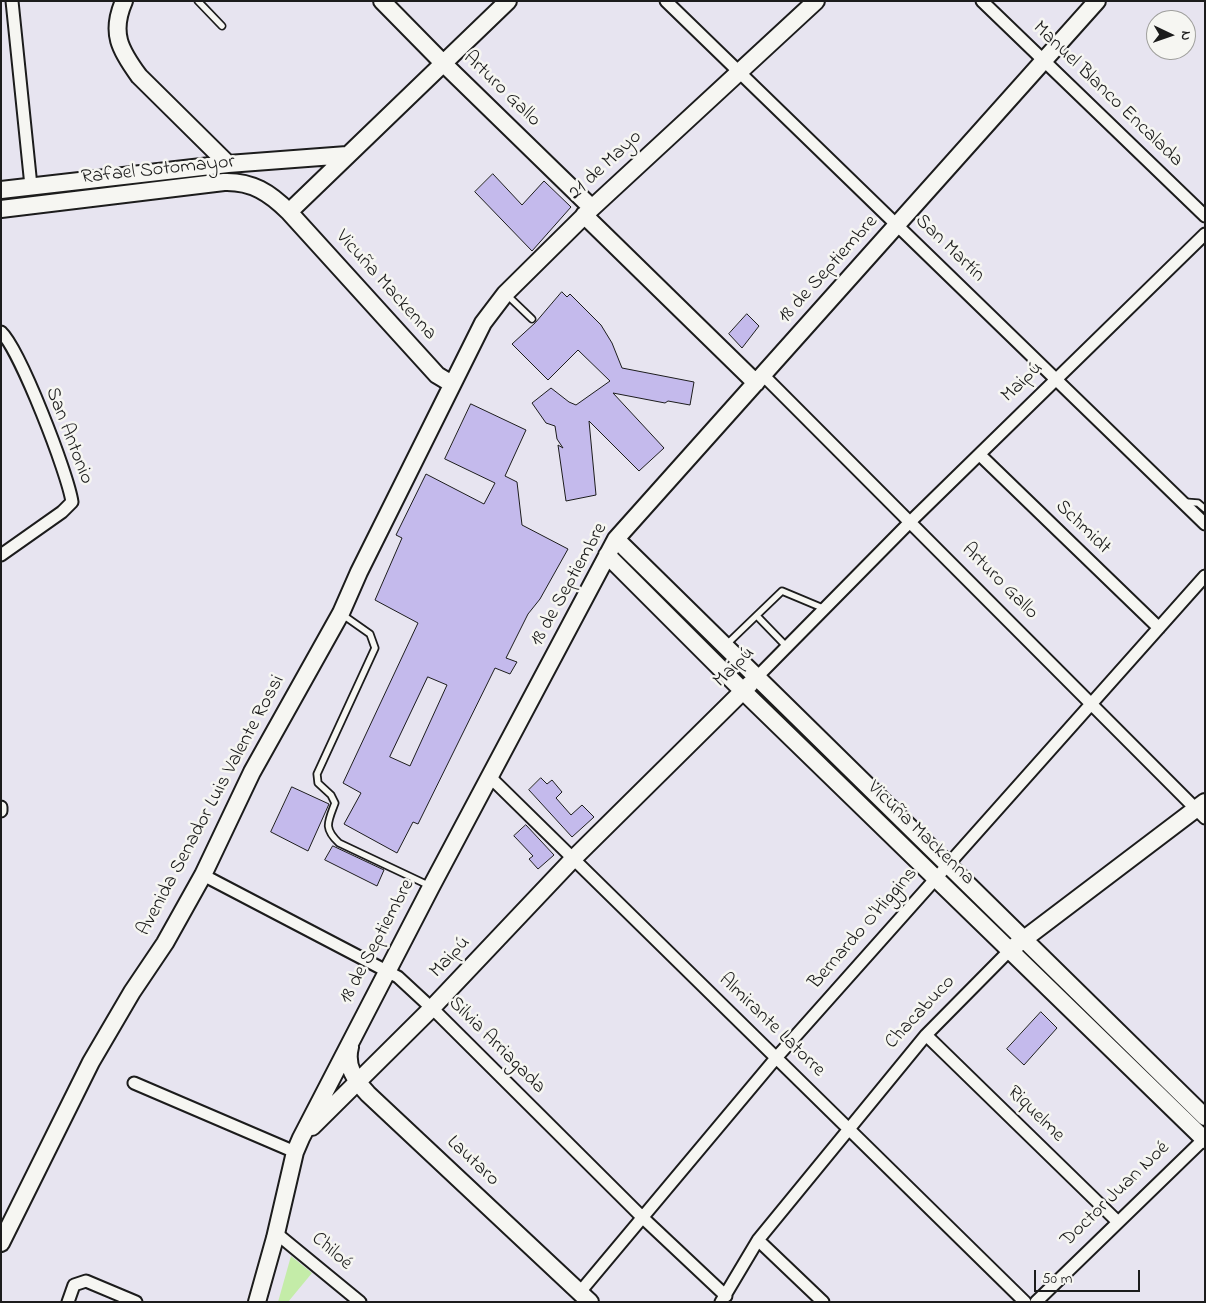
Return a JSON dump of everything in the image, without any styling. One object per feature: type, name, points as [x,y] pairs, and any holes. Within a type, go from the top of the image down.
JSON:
[{"type":"main road","points":[[124,1],[116,21],[117,36],[125,55],[139,76],[228,164],[225,177],[213,183]]},
{"type":"main road","name":"Arturo Gallo","points":[[382,1],[588,211],[760,379]]},
{"type":"main road","points":[[289,212],[508,1]]},
{"type":"main road","name":"21 de Mayo","points":[[452,384],[483,323],[505,294],[588,211],[816,1]]},
{"type":"main road","name":"18 de Septiembre","points":[[257,1302],[298,1145],[431,887],[616,539],[1097,1]]},
{"type":"main road","name":"Rafael Sotomayor","points":[[1,190],[228,164],[346,155]]},
{"type":"main road","name":"Rafael Sotomayor","points":[[1,209],[213,183],[235,182],[256,187],[274,198],[289,212]]},
{"type":"main road","name":"Vicuña Mackenna","points":[[289,212],[437,375],[452,384]]},
{"type":"main road","name":"Avenida Senador Luis Valente Rossi","points":[[1,1243],[91,1062],[132,992],[165,943],[202,875],[252,772],[341,613],[359,572],[452,384]]},
{"type":"main road","name":"Vicuña Mackenna","points":[[616,539],[755,678],[1205,1118]]},
{"type":"main road","name":"Vicuña Mackenna","points":[[608,555],[743,691],[1204,1140]]},
{"type":"main road","name":"Maipú","points":[[298,1145],[357,1082],[431,1009],[573,859],[755,678]]},
{"type":"main road","name":"Chacabuco","points":[[1010,950],[1202,810]]},
{"type":"main road","name":"Lautaro","points":[[351,1041],[349,1060],[357,1082],[585,1297]]},
{"type":"street","points":[[12,1],[32,186]]},
{"type":"street","name":"San Martín","points":[[666,1],[1205,524]]},
{"type":"street","name":"Manuel Blanco Encalada","points":[[982,1],[1205,216]]},
{"type":"street","name":"Maipú","points":[[755,678],[910,522],[1205,234]]},
{"type":"street","name":"San Antonio","points":[[1,332],[9,341],[19,361],[61,462],[72,502],[62,512],[1,555]]},
{"type":"street","name":"Arturo Gallo","points":[[760,379],[910,522],[1091,704],[1202,810]]},
{"type":"street","name":"Schmidt","points":[[980,455],[1159,628]]},
{"type":"street","name":"Bernardo O'Higgins","points":[[585,1297],[642,1218],[776,1058],[1205,576]]},
{"type":"street","name":"Almirante Latorre","points":[[490,777],[1025,1302]]},
{"type":"street","name":"Silvia Arriagada","points":[[202,875],[388,970],[398,977],[723,1299]]},
{"type":"street","name":"Chacabuco","points":[[723,1299],[758,1240],[926,1035],[1010,950]]},
{"type":"street","name":"Riquelme","points":[[926,1035],[1118,1222]]},
{"type":"street","points":[[134,1083],[298,1145]]},
{"type":"street","name":"Doctor Juan Noé","points":[[1036,1302],[1204,1140]]},
{"type":"street","name":"Chiloé","points":[[276,1232],[360,1302]]},
{"type":"street","points":[[758,1240],[823,1302]]},
{"type":"street","points":[[68,1302],[71,1289],[78,1282],[86,1281],[136,1302]]},
{"type":"lane","points":[[198,1],[222,26]]},
{"type":"lane","points":[[505,294],[532,319]]},
{"type":"lane","points":[[1182,502],[1198,503],[1205,509]]},
{"type":"lane","points":[[724,647],[782,591],[825,609]]},
{"type":"lane","points":[[341,613],[370,634],[375,648],[317,774],[318,783],[335,803],[328,824],[330,834],[339,843],[431,887]]},
{"type":"lane","points":[[757,616],[787,647]]},
{"type":"green space","points":[[291,1256],[312,1273],[288,1302],[278,1302]]},
{"type":"building","points":[[493,174],[522,205],[544,181],[571,207],[532,251],[475,192]]},
{"type":"building","points":[[562,292],[567,297],[570,294],[601,325],[612,343],[622,368],[694,382],[690,405],[668,401],[665,403],[613,393],[664,448],[639,471],[589,421],[596,495],[566,501],[558,445],[563,448],[557,439],[555,426],[546,423],[532,403],[551,388],[576,405],[610,381],[578,350],[548,380],[512,344],[535,323]]},
{"type":"building","points":[[747,314],[759,326],[742,348],[729,334]]},
{"type":"building","points":[[471,404],[526,430],[505,476],[517,482],[522,525],[568,549],[540,599],[528,614],[506,658],[517,662],[510,674],[495,668],[418,824],[413,822],[397,853],[344,824],[361,793],[343,783],[418,623],[375,600],[402,538],[396,535],[426,474],[484,504],[495,483],[445,459]],"holes":[[[428,677],[447,685],[410,766],[390,757]]]},
{"type":"building","points":[[541,778],[547,784],[552,780],[562,792],[556,798],[571,815],[582,805],[594,817],[572,837],[529,790]]},
{"type":"building","points":[[292,787],[329,804],[308,851],[271,832]]},
{"type":"building","points":[[526,825],[554,855],[538,869],[529,859],[533,856],[514,836]]},
{"type":"building","points":[[333,846],[384,870],[377,886],[325,860]]},
{"type":"building","points":[[1041,1012],[1057,1028],[1024,1065],[1007,1049]]}]
